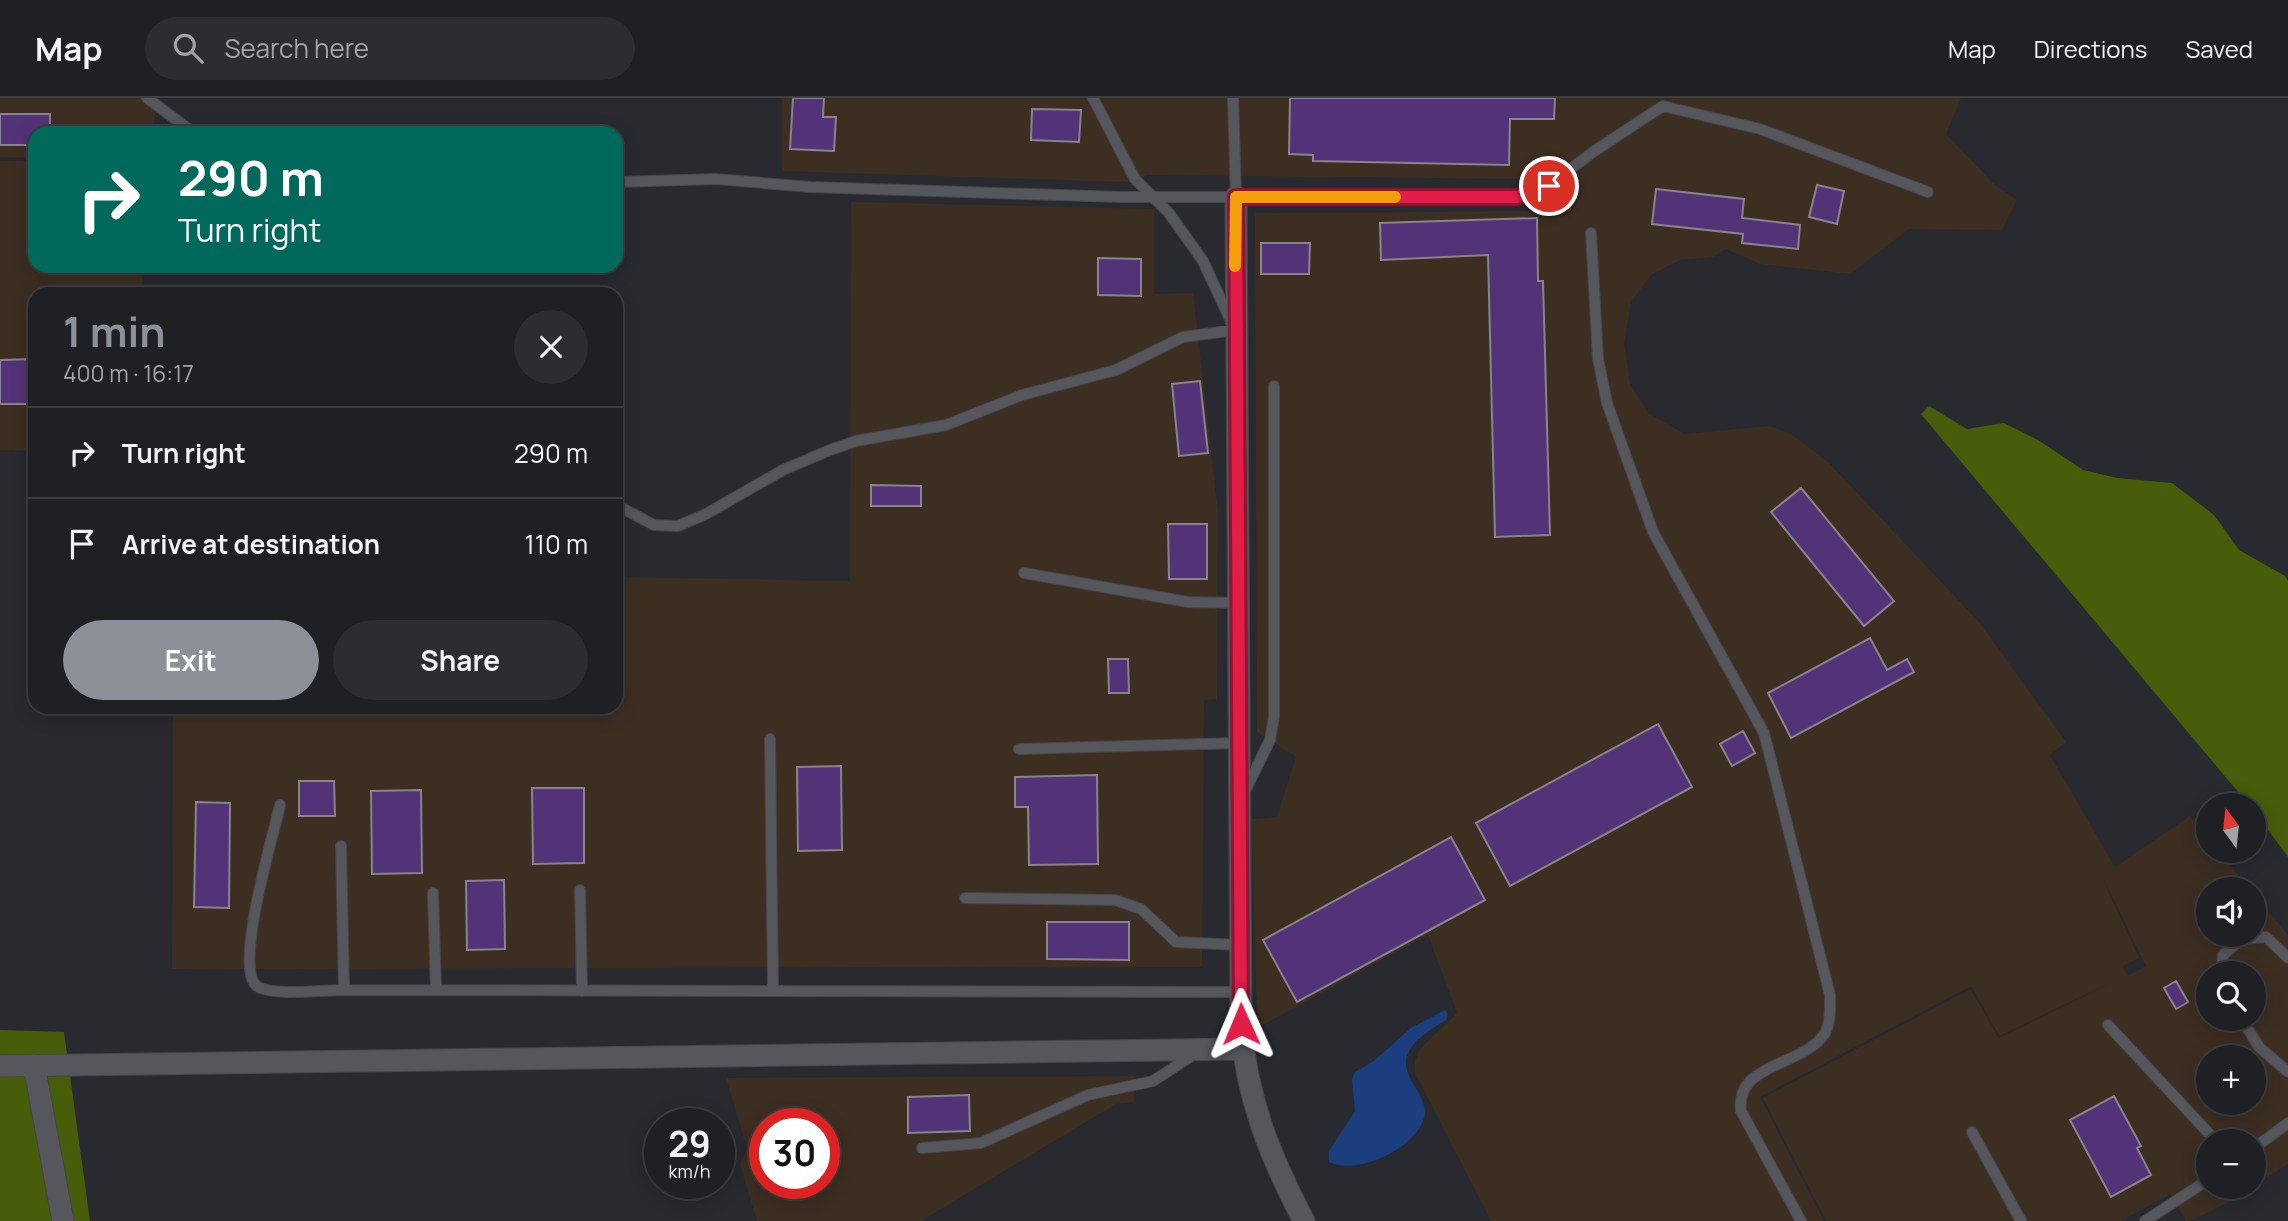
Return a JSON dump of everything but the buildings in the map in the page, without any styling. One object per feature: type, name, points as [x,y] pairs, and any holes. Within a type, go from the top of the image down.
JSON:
[{"type":"street","points":[[1236,197],[1240,992],[1243,1049],[1246,1080],[1262,1131],[1304,1221]]},
{"type":"street","points":[[0,1066],[1243,1049]]},
{"type":"street","points":[[34,1065],[62,1221]]},
{"type":"lane","points":[[147,98],[185,126]]},
{"type":"lane","points":[[623,509],[654,525],[678,526],[706,514],[783,470],[830,450],[856,441],[946,425],[1022,395],[1116,370],[1183,337],[1235,330],[1203,261],[1155,196],[1135,179],[1093,98]]},
{"type":"lane","points":[[1233,98],[1236,197]]},
{"type":"lane","points":[[623,182],[716,179],[924,191],[1155,196],[1529,196],[1549,186],[1663,102],[1760,129],[1928,192]]},
{"type":"lane","points":[[1591,233],[1598,359],[1607,403],[1653,532],[1764,733],[1830,995],[1830,1013],[1825,1033],[1811,1047],[1754,1077],[1744,1086],[1740,1099],[1741,1111],[1801,1221]]},
{"type":"lane","points":[[1239,802],[1270,740],[1274,717],[1274,386]]},
{"type":"lane","points":[[1024,573],[1188,602],[1238,603]]},
{"type":"lane","points":[[770,739],[773,991]]},
{"type":"lane","points":[[1018,749],[1239,743]]},
{"type":"lane","points":[[281,805],[248,946],[252,982],[267,990],[1240,992]]},
{"type":"lane","points":[[341,846],[344,990]]},
{"type":"lane","points":[[580,890],[582,991]]},
{"type":"lane","points":[[433,893],[436,990]]},
{"type":"lane","points":[[965,898],[1115,900],[1141,909],[1176,942],[1240,945]]},
{"type":"lane","points":[[2222,961],[2223,955],[2231,945],[2242,939],[2266,937],[2288,958]]},
{"type":"lane","points":[[2108,1025],[2205,1129]]},
{"type":"lane","points":[[2249,1031],[2259,1047],[2288,1072]]},
{"type":"lane","points":[[922,1149],[981,1143],[1088,1096],[1153,1081],[1202,1050]]},
{"type":"lane","points":[[2266,1139],[2288,1123]]},
{"type":"lane","points":[[1972,1132],[2021,1221]]},
{"type":"lane","points":[[2145,1221],[2196,1188]]},
{"type":"shaded area","points":[[0,98],[155,98],[154,126],[28,126],[28,158],[0,157]]},
{"type":"shaded area","points":[[782,98],[1961,98],[1946,134],[1995,185],[2017,200],[2002,230],[1909,229],[1850,274],[1760,264],[1726,249],[1713,257],[1680,260],[1651,275],[1631,302],[1624,343],[1630,384],[1649,414],[1685,434],[1770,426],[1791,434],[1828,462],[1979,622],[2066,742],[2050,755],[2115,867],[2190,816],[2196,824],[2196,863],[2228,863],[2240,877],[2196,877],[2196,947],[2266,947],[2266,908],[2288,935],[2288,1164],[2266,1178],[2266,1129],[2196,1129],[2196,1199],[2235,1199],[2191,1221],[2186,1221],[2170,1194],[2121,1221],[1826,1221],[1763,1098],[1971,989],[1999,1038],[2117,980],[1999,1036],[1971,986],[1760,1097],[1824,1221],[1491,1221],[1415,1073],[1415,1062],[1420,1049],[1457,1013],[1428,935],[1259,1027],[1252,819],[1277,817],[1296,757],[1257,732],[1255,213],[1550,211],[1561,195],[1537,179],[1147,175],[1127,182],[782,171]],"holes":[[[2101,875],[2146,966],[2127,976],[2123,966],[2139,958]]]},
{"type":"shaded area","points":[[0,161],[28,161],[28,273],[143,273],[142,287],[28,287],[28,451],[0,450]]},
{"type":"shaded area","points":[[851,202],[1154,209],[1154,294],[1193,293],[1218,512],[1217,699],[1204,700],[1202,967],[172,969],[173,714],[623,714],[623,577],[850,581]]},
{"type":"shaded area","points":[[1134,1076],[1134,1102],[1116,1104],[921,1221],[757,1221],[750,1199],[840,1199],[840,1108],[749,1108],[749,1194],[740,1164],[747,1148],[726,1078]]},
{"type":"green space","points":[[1929,406],[1967,429],[2004,423],[2038,440],[2083,470],[2117,478],[2172,483],[2214,515],[2239,550],[2285,576],[2288,581],[2288,857],[2266,827],[2266,793],[2239,793],[1921,414]]},
{"type":"green space","points":[[0,1030],[64,1032],[90,1221],[0,1221]]},
{"type":"water","points":[[1445,1010],[1448,1014],[1446,1020],[1415,1042],[1407,1055],[1409,1076],[1424,1104],[1424,1118],[1418,1129],[1409,1140],[1384,1157],[1354,1165],[1329,1162],[1329,1151],[1355,1111],[1352,1079],[1355,1072],[1374,1061],[1411,1028]]},
{"type":"slow traffic","points":[[1235,266],[1236,197],[1395,197]]},
{"type":"route","points":[[1241,1024],[1236,197],[1517,197],[1529,196],[1549,186]]}]
